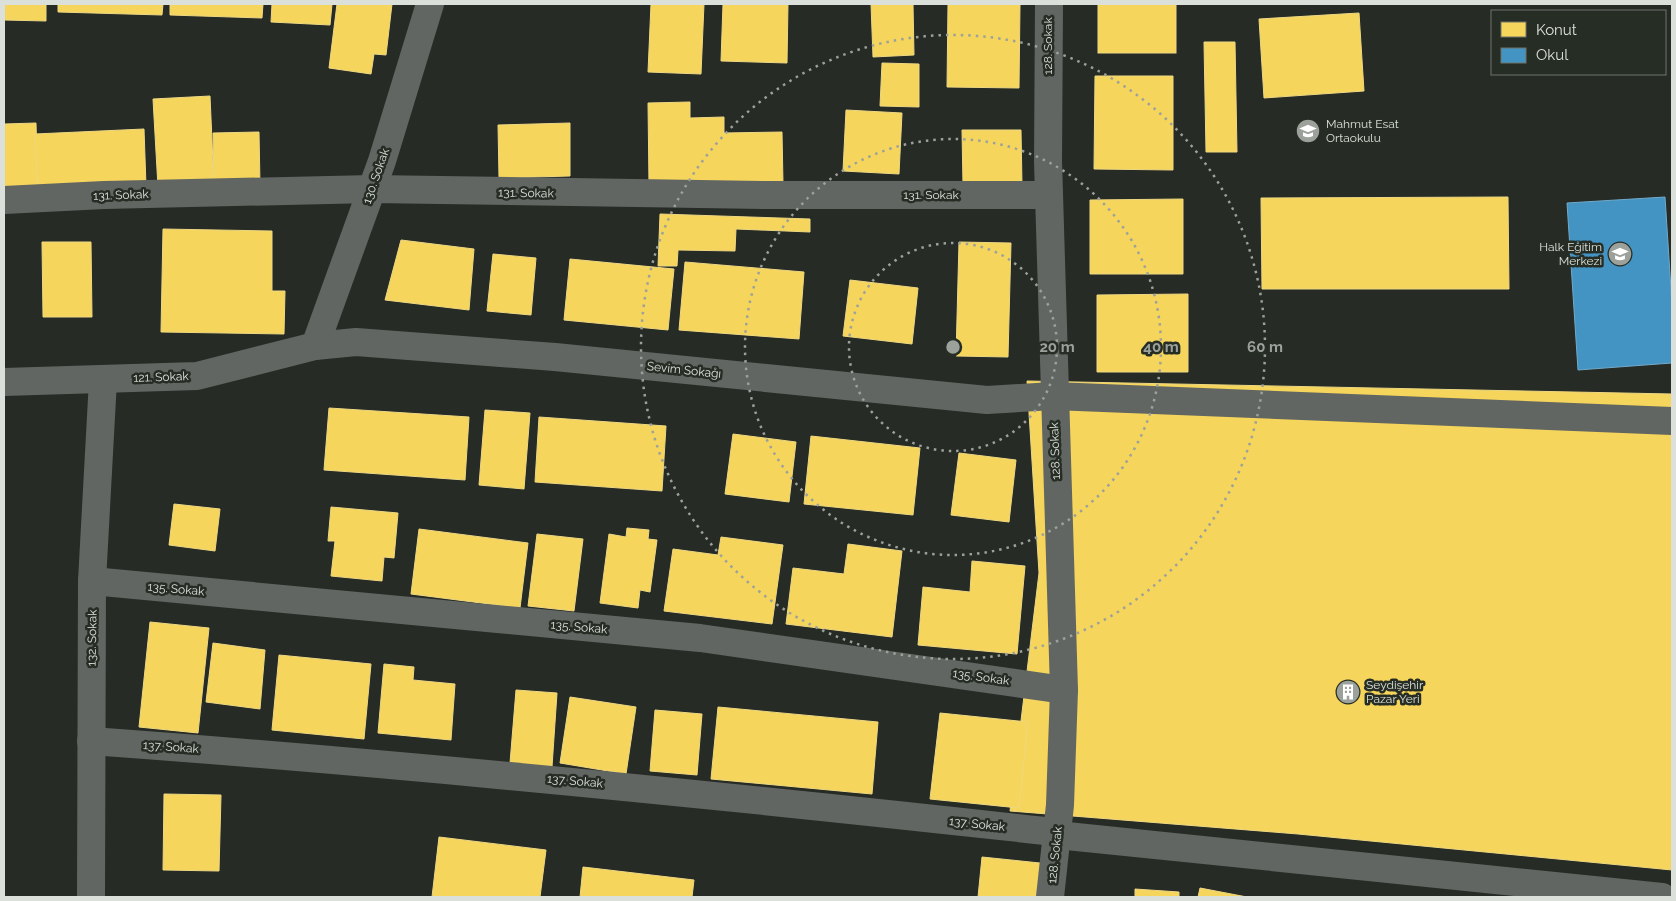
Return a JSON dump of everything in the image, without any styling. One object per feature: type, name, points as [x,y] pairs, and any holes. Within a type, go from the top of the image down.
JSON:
[{"type":"street","name":"130. Sokak","points":[[315,346],[372,189],[430,4]]},
{"type":"street","name":"128. Sokak","points":[[1049,4],[1049,195],[1053,396],[1064,690],[1060,805],[1050,897]]},
{"type":"street","name":"131. Sokak","points":[[4,200],[104,195],[372,189],[684,194],[1049,195]]},
{"type":"street","name":"Sevim Sokağı","points":[[315,346],[356,342],[555,358],[988,400],[1053,396],[1672,421]]},
{"type":"street","name":"121. Sokak","points":[[4,382],[197,376],[315,346]]},
{"type":"street","name":"132. Sokak","points":[[91,897],[92,581],[103,380]]},
{"type":"street","name":"135. Sokak","points":[[92,581],[700,638],[1064,690]]},
{"type":"street","name":"137. Sokak","points":[[91,741],[324,758],[726,796],[1045,831],[1057,835],[1569,893],[1662,897]]},
{"type":"building: Konut","points":[[4,4],[46,4],[46,21],[4,20]]},
{"type":"building: Konut","points":[[58,4],[163,4],[162,15],[58,12]]},
{"type":"building: Konut","points":[[170,4],[263,4],[262,18],[170,15]]},
{"type":"building: Konut","points":[[272,4],[332,4],[330,25],[271,22]]},
{"type":"building: Konut","points":[[337,4],[392,4],[386,55],[374,54],[371,74],[329,68]]},
{"type":"building: Konut","points":[[651,4],[704,4],[701,74],[648,72]]},
{"type":"building: Konut","points":[[723,4],[788,4],[787,63],[721,61]]},
{"type":"building: Konut","points":[[871,4],[913,4],[914,55],[873,57]]},
{"type":"building: Konut","points":[[948,4],[1020,4],[1019,88],[947,87]]},
{"type":"building: Konut","points":[[1098,4],[1176,4],[1176,53],[1098,53]]},
{"type":"building: Konut","points":[[1359,13],[1364,91],[1264,98],[1259,19]]},
{"type":"building: Konut","points":[[1204,42],[1235,42],[1237,152],[1206,152]]},
{"type":"building: Konut","points":[[882,63],[919,64],[919,107],[880,106]]},
{"type":"building: Konut","points":[[1095,76],[1173,76],[1173,170],[1094,169]]},
{"type":"building: Konut","points":[[210,96],[214,186],[158,187],[153,99]]},
{"type":"building: Konut","points":[[690,102],[690,118],[724,117],[724,133],[782,132],[783,184],[649,185],[648,103]]},
{"type":"building: Konut","points":[[846,110],[902,113],[899,174],[843,171]]},
{"type":"building: Konut","points":[[36,123],[38,191],[4,192],[4,124]]},
{"type":"building: Konut","points":[[570,123],[570,176],[499,178],[498,125]]},
{"type":"building: Konut","points":[[144,129],[146,186],[38,191],[35,134]]},
{"type":"building: Konut","points":[[962,130],[1021,130],[1022,185],[963,185]]},
{"type":"building: Konut","points":[[259,132],[260,185],[214,186],[213,133]]},
{"type":"building: Konut","points":[[1508,197],[1509,289],[1262,289],[1261,198]]},
{"type":"building: Konut","points":[[1183,199],[1183,274],[1090,274],[1090,200]]},
{"type":"building: Konut","points":[[660,214],[810,219],[810,232],[736,229],[735,251],[678,250],[677,266],[658,266]]},
{"type":"building: Konut","points":[[163,229],[272,231],[272,291],[285,291],[284,334],[161,332]]},
{"type":"building: Konut","points":[[401,240],[474,249],[469,310],[385,300]]},
{"type":"building: Konut","points":[[42,242],[91,242],[92,317],[43,317]]},
{"type":"building: Konut","points":[[959,242],[1011,243],[1008,357],[956,356]]},
{"type":"building: Konut","points":[[493,254],[536,258],[531,315],[487,311]]},
{"type":"building: Konut","points":[[570,259],[674,269],[668,330],[564,320]]},
{"type":"building: Konut","points":[[685,262],[804,272],[799,339],[679,330]]},
{"type":"building: Konut","points":[[850,280],[918,288],[912,344],[843,336]]},
{"type":"building: Konut","points":[[1188,294],[1188,372],[1097,372],[1097,295]]},
{"type":"building: Konut","name":"Seydişehir Pazar Yeri","points":[[1027,381],[1672,394],[1672,870],[1298,834],[1010,811],[1039,573]]},
{"type":"building: Konut","points":[[329,408],[469,417],[465,480],[324,470]]},
{"type":"building: Konut","points":[[485,410],[530,413],[524,489],[479,485]]},
{"type":"building: Konut","points":[[539,417],[666,426],[662,491],[535,482]]},
{"type":"building: Konut","points":[[733,434],[796,442],[789,502],[725,494]]},
{"type":"building: Konut","points":[[811,436],[920,448],[913,515],[804,504]]},
{"type":"building: Konut","points":[[959,453],[1016,460],[1009,522],[951,515]]},
{"type":"building: Konut","points":[[174,504],[220,509],[215,551],[169,545]]},
{"type":"building: Konut","points":[[331,507],[398,513],[394,558],[384,557],[382,581],[331,576],[335,541],[328,541]]},
{"type":"building: Konut","points":[[627,528],[649,530],[648,539],[657,540],[650,592],[640,590],[638,608],[600,603],[609,534],[626,537]]},
{"type":"building: Konut","points":[[419,529],[528,543],[520,608],[411,594]]},
{"type":"building: Konut","points":[[537,534],[583,539],[574,611],[528,606]]},
{"type":"building: Konut","points":[[721,537],[783,545],[772,624],[664,611],[673,549],[718,555]]},
{"type":"building: Konut","points":[[848,544],[902,551],[892,637],[786,624],[793,568],[844,574]]},
{"type":"building: Konut","points":[[972,561],[1025,566],[1017,654],[918,645],[923,587],[970,592]]},
{"type":"building: Konut","points":[[150,622],[209,628],[198,733],[139,727]]},
{"type":"building: Konut","points":[[213,643],[265,650],[260,709],[206,702]]},
{"type":"building: Konut","points":[[279,655],[371,664],[364,739],[272,730]]},
{"type":"building: Konut","points":[[384,664],[414,667],[413,680],[455,684],[451,740],[378,733]]},
{"type":"building: Konut","points":[[516,690],[557,693],[552,767],[510,763]]},
{"type":"building: Konut","points":[[570,697],[636,707],[626,774],[560,763]]},
{"type":"building: Konut","points":[[718,707],[878,722],[872,794],[711,779]]},
{"type":"building: Konut","points":[[655,710],[702,714],[697,775],[650,771]]},
{"type":"building: Konut","points":[[940,713],[1028,722],[1019,808],[930,799]]},
{"type":"building: Konut","points":[[164,794],[221,795],[219,871],[163,870]]},
{"type":"building: Konut","points":[[439,837],[546,850],[540,897],[432,897]]},
{"type":"building: Konut","points":[[982,857],[1040,863],[1036,897],[978,897]]},
{"type":"building: Konut","points":[[583,867],[694,880],[692,897],[580,897]]},
{"type":"building: Konut","points":[[1200,888],[1247,897],[1198,897]]},
{"type":"building: Konut","points":[[1135,889],[1179,892],[1179,897],[1135,897]]},
{"type":"building: Okul","name":"Halk Eğitim Merkezi","points":[[1665,197],[1672,305],[1672,363],[1578,370],[1567,203]]},
{"type":"place","name":"Mahmut Esat Ortaokulu","points":[[1308,131]]},
{"type":"place","name":"Halk Eğitim Merkezi","points":[[1620,254]]},
{"type":"place","name":"Seydişehir Pazar Yeri","points":[[1348,692]]}]
